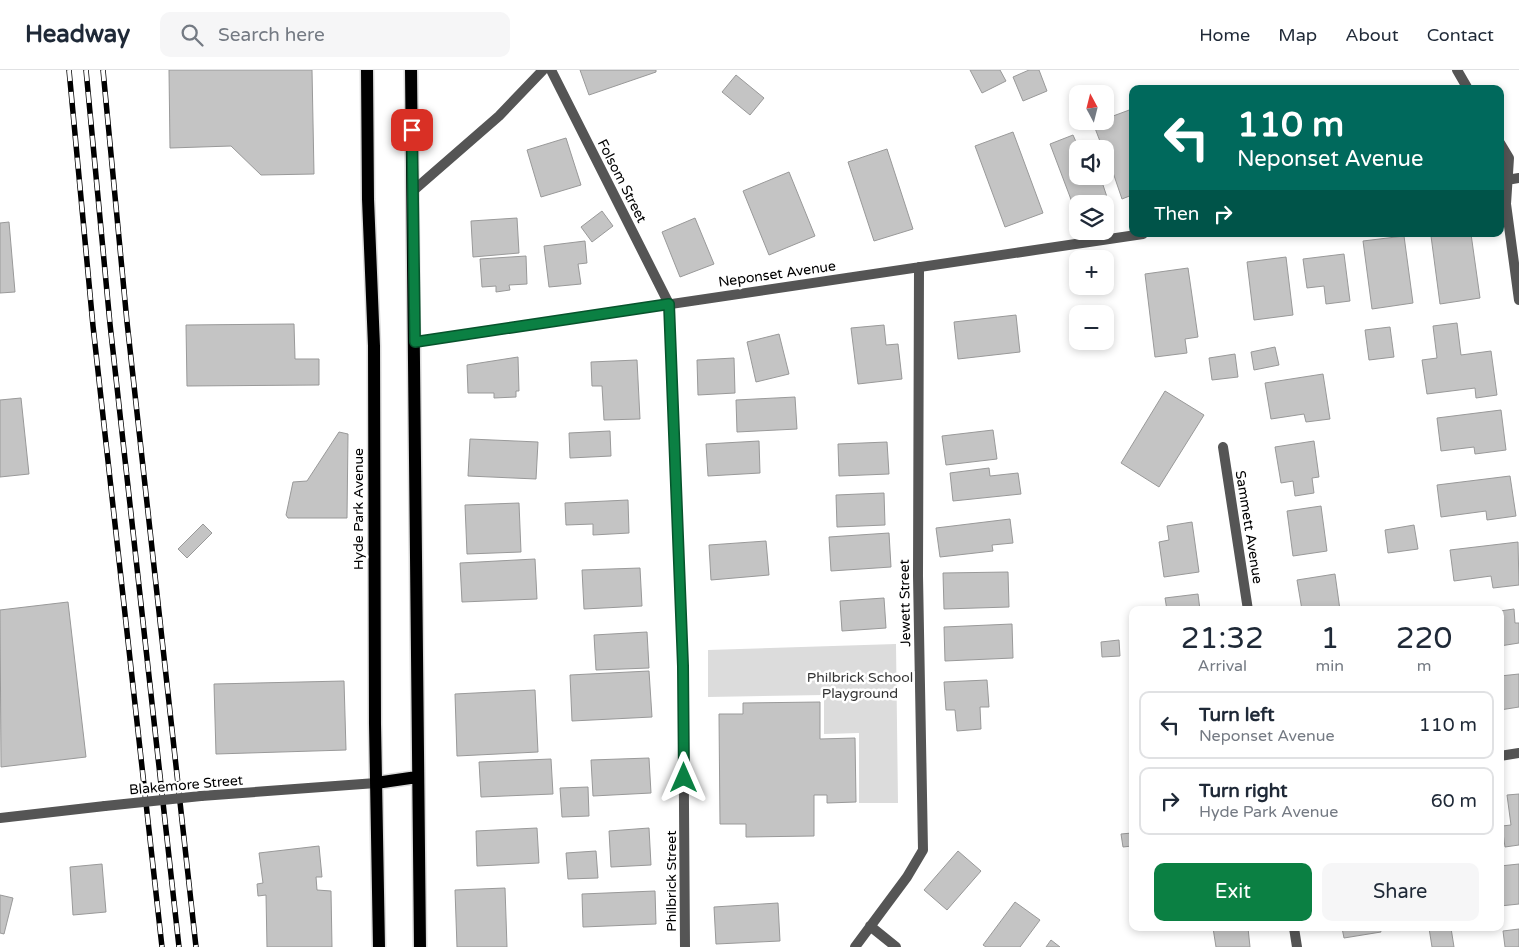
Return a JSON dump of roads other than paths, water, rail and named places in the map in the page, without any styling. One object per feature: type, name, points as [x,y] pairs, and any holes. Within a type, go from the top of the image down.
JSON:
[{"type":"main road","name":"Hyde Park Avenue","points":[[368,70],[368,200],[374,346],[376,783],[379,947]]},
{"type":"main road","points":[[411,70],[414,190],[417,776],[420,947]]},
{"type":"main road","points":[[376,783],[417,776]]},
{"type":"street","points":[[414,190],[499,116],[543,70]]},
{"type":"street","name":"Folsom Street","points":[[551,70],[669,304]]},
{"type":"street","points":[[1457,70],[1466,85]]},
{"type":"street","points":[[1504,150],[1508,158],[1504,176]]},
{"type":"street","points":[[1504,180],[1519,178]]},
{"type":"street","points":[[1504,188],[1519,300]]},
{"type":"street","name":"Neponset Avenue","points":[[415,342],[1129,236]]},
{"type":"street","name":"Jewett Street","points":[[855,947],[907,877],[923,850],[918,576],[919,267]]},
{"type":"street","name":"Philbrick Street","points":[[669,304],[683,666],[686,947]]},
{"type":"street","name":"Sammett Avenue","points":[[1224,447],[1247,606]]},
{"type":"street","points":[[1504,755],[1519,753]]},
{"type":"street","name":"Blakemore Street","points":[[0,818],[201,796],[376,783]]},
{"type":"street","points":[[870,926],[896,947]]},
{"type":"street","points":[[1294,931],[1297,947]]},
{"type":"railway","points":[[69,70],[93,326],[162,947]]},
{"type":"railway","points":[[86,70],[110,324],[179,947]]},
{"type":"railway","points":[[103,70],[127,322],[196,947]]},
{"type":"park label","name":"Philbrick School Playground","points":[[860,686]]}]
